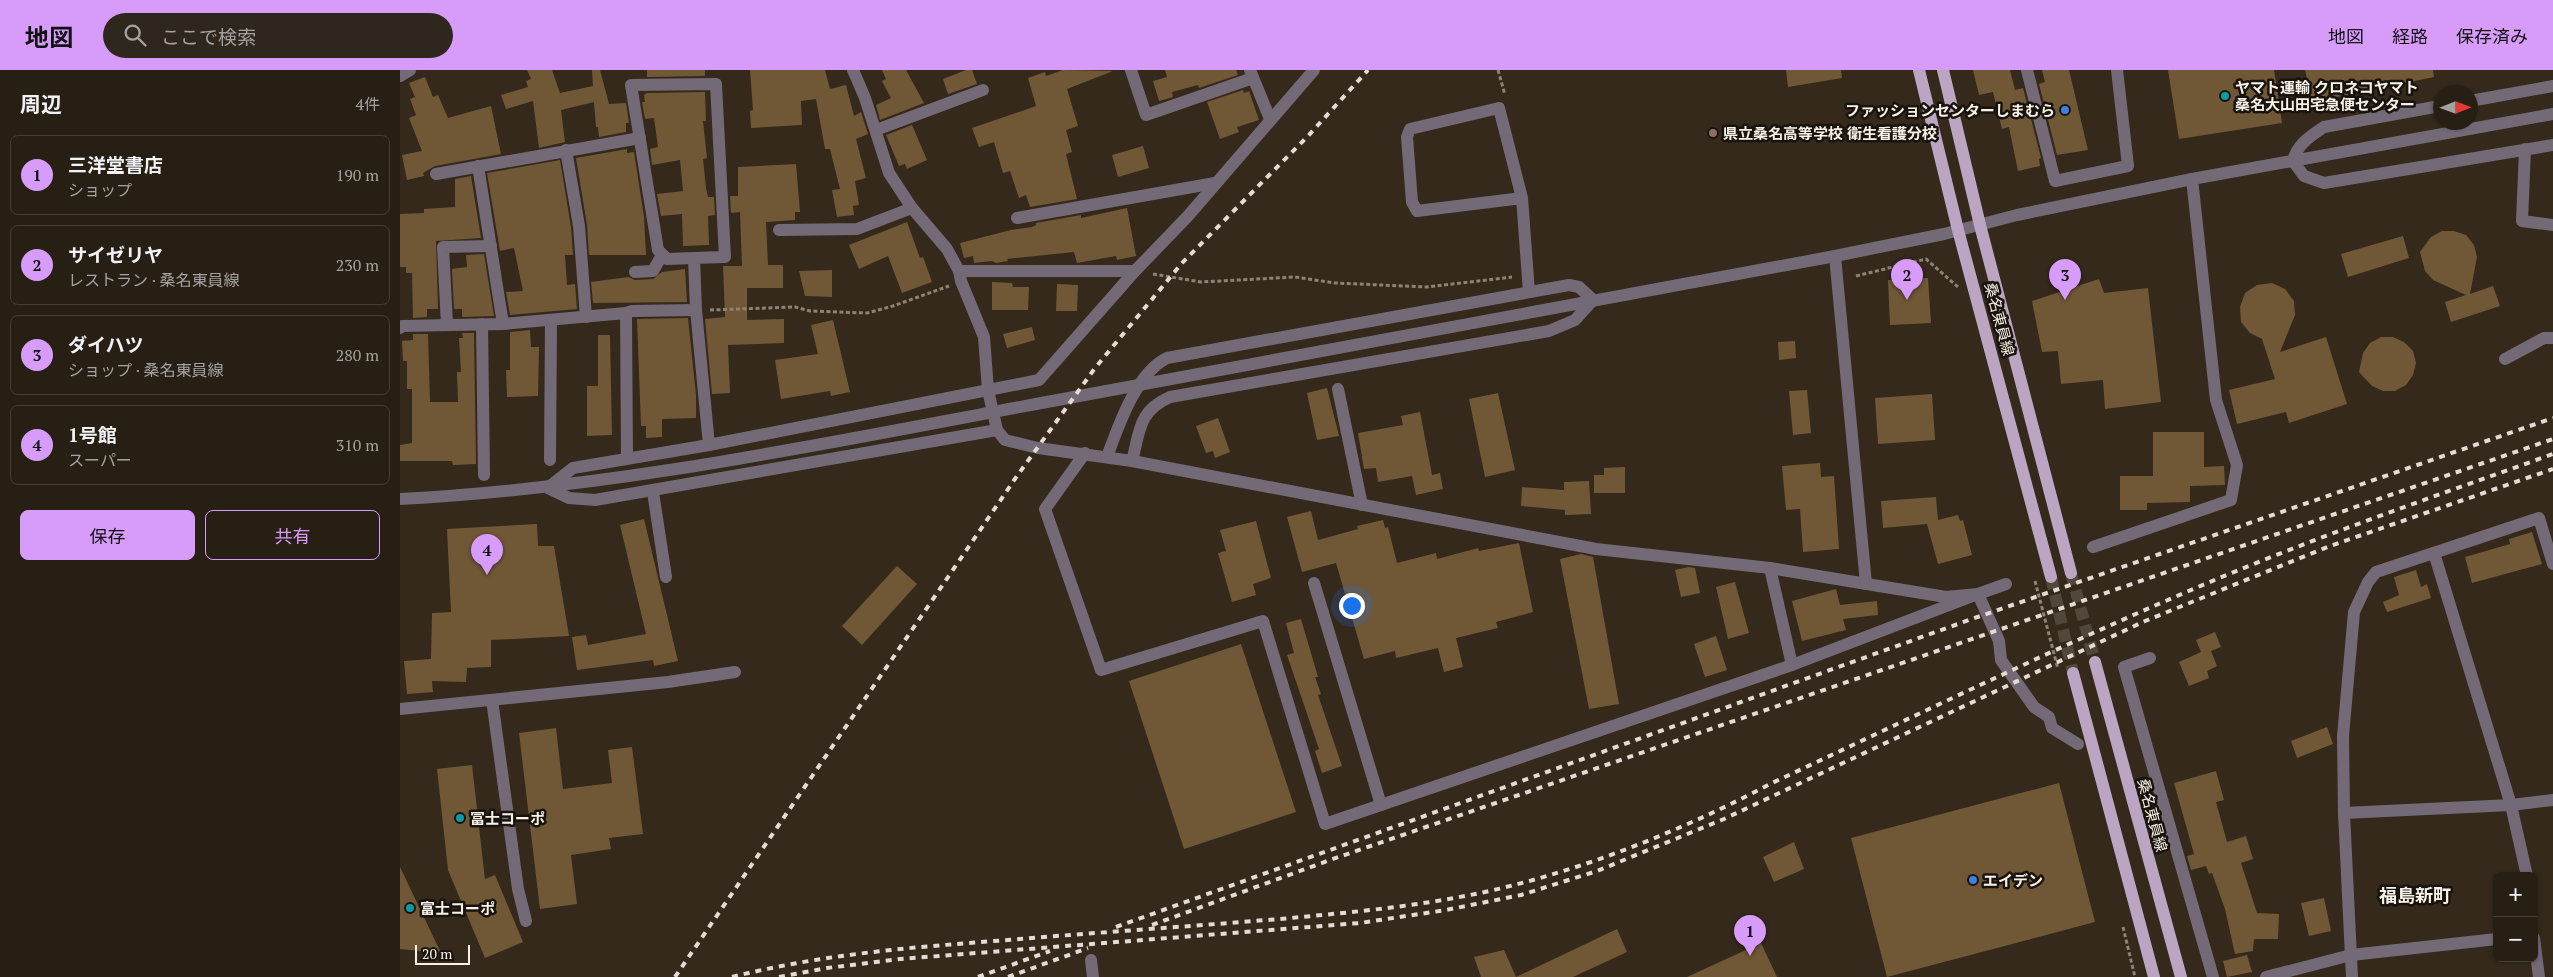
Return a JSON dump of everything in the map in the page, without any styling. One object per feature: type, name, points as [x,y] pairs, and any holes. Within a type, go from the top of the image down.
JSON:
[{"type":"main road","name":"桑名東員線","points":[[1919,70],[1958,230],[2051,577]]},
{"type":"main road","name":"桑名東員線","points":[[1943,70],[1980,225],[2071,573]]},
{"type":"main road","name":"桑名東員線","points":[[2095,662],[2181,977]]},
{"type":"main road","points":[[2073,673],[2154,977]]},
{"type":"street","points":[[400,76],[410,70]]},
{"type":"street","points":[[853,70],[876,130],[888,173],[912,208],[947,249],[960,276],[984,337],[988,390],[997,430],[1005,440],[1038,448],[1132,461],[1596,549],[1770,568],[1946,596],[1978,594]]},
{"type":"street","points":[[1131,70],[1146,115],[1251,74],[1270,119]]},
{"type":"street","points":[[548,488],[572,468],[709,445],[1039,380],[1135,271],[1188,216],[1314,70]]},
{"type":"street","points":[[2027,70],[2055,181],[2128,166],[2117,70]]},
{"type":"street","points":[[716,84],[725,257],[667,259],[662,255],[658,250],[632,85],[716,84]]},
{"type":"street","points":[[2478,99],[2553,86]]},
{"type":"street","points":[[876,130],[983,90]]},
{"type":"street","points":[[2433,107],[2324,127],[2308,138],[2295,151],[2293,161],[2304,176],[2324,183],[2553,145]]},
{"type":"street","points":[[1522,198],[1417,211],[1412,202],[1407,137],[1410,129],[1499,108],[1522,198],[1529,292]]},
{"type":"street","points":[[400,499],[484,495],[548,488],[733,460],[1835,256],[1958,230],[2017,215],[2192,179],[2553,114]]},
{"type":"street","points":[[436,174],[640,138]]},
{"type":"street","points":[[2525,149],[2522,220],[2553,226]]},
{"type":"street","points":[[566,150],[579,226],[586,317]]},
{"type":"street","points":[[478,166],[503,324]]},
{"type":"street","points":[[2093,547],[2231,500],[2237,465],[2216,400],[2192,179]]},
{"type":"street","points":[[1017,218],[1215,183]]},
{"type":"street","points":[[779,230],[857,229],[912,208]]},
{"type":"street","points":[[447,325],[443,247],[491,246]]},
{"type":"street","points":[[635,272],[652,271],[662,255]]},
{"type":"street","points":[[1835,256],[1866,584]]},
{"type":"street","points":[[694,258],[696,310],[709,445]]},
{"type":"street","points":[[960,276],[1135,271]]},
{"type":"street","points":[[1107,457],[1125,407],[1156,363],[1166,358],[1569,285],[1579,287],[1593,300]]},
{"type":"street","points":[[1132,461],[1141,424],[1154,404],[1170,397],[1549,331],[1575,320],[1593,300]]},
{"type":"street","points":[[400,328],[402,326],[551,321],[626,313],[632,310],[696,310]]},
{"type":"street","points":[[626,313],[627,458]]},
{"type":"street","points":[[550,460],[551,321]]},
{"type":"street","points":[[482,324],[484,474]]},
{"type":"street","points":[[2505,359],[2544,338],[2553,338]]},
{"type":"street","points":[[1338,389],[1362,505]]},
{"type":"street","points":[[548,488],[569,498],[595,500],[653,492],[997,430]]},
{"type":"street","points":[[1085,453],[1045,509],[1101,670],[1263,621],[1325,824],[1792,665],[2006,584]]},
{"type":"street","points":[[653,492],[666,577]]},
{"type":"street","points":[[2352,977],[2344,813],[2343,736],[2354,612],[2368,582],[2376,572],[2539,518],[2553,564]]},
{"type":"street","points":[[2434,553],[2511,805],[2526,872]]},
{"type":"street","points":[[1770,568],[1792,665]]},
{"type":"street","points":[[1314,583],[1381,805]]},
{"type":"street","points":[[1978,594],[1999,641],[2001,660],[2034,707],[2049,717],[2052,728],[2078,744]]},
{"type":"street","points":[[2150,658],[2124,667],[2213,977]]},
{"type":"street","points":[[400,709],[668,682],[735,672]]},
{"type":"street","points":[[492,700],[518,889],[526,921]]},
{"type":"street","points":[[2344,813],[2511,805],[2553,800]]},
{"type":"street","points":[[2266,977],[2351,955],[2493,939]]},
{"type":"street","points":[[1091,960],[1093,977]]},
{"type":"street","points":[[2537,962],[2539,977]]},
{"type":"path","points":[[1856,276],[1926,259],[1958,287],[1960,296]]},
{"type":"path","points":[[1135,271],[1200,282],[1295,277],[1336,283],[1426,287],[1527,276]]},
{"type":"path","points":[[696,310],[795,308],[810,311],[867,313],[893,306],[960,276]]},
{"type":"path","points":[[2032,573],[2060,677]]},
{"type":"path","points":[[2121,919],[2135,977]]},
{"type":"building","points":[[527,70],[552,70],[560,93],[593,86],[592,70],[600,70],[609,104],[626,103],[629,123],[626,123],[626,132],[599,137],[598,127],[596,127],[594,102],[561,110],[565,142],[539,148],[533,101],[506,109],[501,95],[528,87],[526,81],[531,79]]},
{"type":"building","points":[[647,70],[705,70],[705,76],[647,77]]},
{"type":"building","points":[[750,70],[825,70],[830,89],[846,85],[854,116],[861,112],[868,134],[856,139],[866,178],[855,181],[859,205],[853,206],[854,215],[837,217],[832,190],[840,189],[830,149],[825,149],[816,99],[801,101],[802,125],[751,128],[750,111],[753,110]]},
{"type":"building","points":[[882,70],[906,70],[924,103],[880,120],[876,105],[891,98],[882,81],[886,79]]},
{"type":"building","points":[[966,70],[972,70],[977,84],[948,94],[943,79]]},
{"type":"building","points":[[1063,70],[1113,71],[1067,89],[1078,126],[1066,130],[1072,152],[1066,154],[1077,199],[1030,207],[1026,195],[1019,198],[1010,171],[1003,173],[994,142],[979,147],[972,128],[1036,106],[1028,78],[1045,72],[1046,76]]},
{"type":"building","points":[[1165,70],[1236,70],[1238,75],[1199,88],[1198,85],[1172,92],[1173,97],[1159,101],[1153,81],[1167,77]]},
{"type":"building","points":[[1786,70],[1841,70],[1842,78],[1788,87]]},
{"type":"building","points":[[1973,70],[2010,70],[2015,90],[2023,88],[2041,158],[2039,159],[2040,166],[2018,171],[2009,127],[2002,129],[1993,92],[1979,95]]},
{"type":"building","name":"ファッションセンターしまむら","points":[[2042,70],[2069,70],[2088,150],[2057,155],[2039,84],[2045,82]]},
{"type":"building","name":"ヤマト運輸 クロネコヤマト 桑名大山田宅急便センター","points":[[2168,70],[2274,70],[2282,123],[2179,139]]},
{"type":"building","points":[[2305,70],[2433,70],[2434,77],[2312,102]]},
{"type":"building","points":[[425,77],[433,97],[438,95],[448,118],[491,106],[501,154],[435,166],[423,173],[424,176],[407,180],[402,155],[422,151],[409,118],[416,115],[410,99],[415,97],[409,83]]},
{"type":"building","points":[[1243,90],[1244,93],[1249,91],[1259,120],[1237,127],[1239,132],[1220,139],[1207,102]]},
{"type":"building","points":[[705,92],[706,121],[703,121],[707,158],[703,159],[706,188],[708,197],[714,197],[715,215],[708,216],[709,245],[683,246],[682,214],[661,216],[657,194],[683,191],[680,160],[652,165],[650,149],[658,147],[654,118],[645,119],[642,102],[645,102],[644,95],[647,93]]},
{"type":"building","points":[[912,125],[927,160],[907,169],[905,164],[899,166],[886,135]]},
{"type":"building","points":[[1143,146],[1149,168],[1118,177],[1112,155]]},
{"type":"building","points":[[627,149],[627,153],[634,152],[644,217],[646,255],[589,255],[587,225],[576,158]]},
{"type":"building","points":[[560,160],[571,227],[573,255],[565,255],[567,285],[575,284],[577,309],[510,315],[506,292],[523,291],[514,248],[500,251],[487,173]]},
{"type":"building","points":[[796,164],[800,212],[795,212],[795,220],[766,222],[768,265],[783,265],[783,288],[747,288],[747,320],[784,319],[784,343],[728,345],[730,393],[712,394],[705,319],[725,317],[723,266],[742,266],[740,212],[731,213],[730,196],[738,196],[738,167]]},
{"type":"building","points":[[471,176],[481,238],[436,241],[438,309],[427,309],[427,317],[413,318],[412,273],[406,273],[406,267],[400,267],[400,214],[424,213],[424,209],[455,207],[455,179]]},
{"type":"building","points":[[1127,208],[1136,256],[1117,260],[1116,256],[1077,263],[1074,252],[1007,259],[1008,261],[996,263],[992,261],[974,263],[973,256],[964,258],[960,243],[1011,230],[1032,227],[1036,223],[1081,215],[1081,218]]},
{"type":"building","points":[[907,222],[920,258],[923,257],[932,282],[902,293],[888,256],[859,269],[849,245]]},
{"type":"building","points":[[2442,231],[2454,231],[2466,235],[2474,245],[2477,257],[2470,294],[2493,286],[2500,306],[2451,322],[2445,302],[2466,295],[2433,280],[2425,271],[2420,252],[2431,237]]},
{"type":"building","points":[[2403,236],[2409,258],[2348,277],[2341,254]]},
{"type":"building","points":[[484,254],[494,316],[462,317],[462,309],[454,309],[452,269],[467,267],[466,255]]},
{"type":"building","points":[[685,269],[687,302],[593,303],[591,282],[628,277],[635,280],[653,279],[662,272]]},
{"type":"building","points":[[832,270],[832,297],[805,296],[799,271]]},
{"type":"building","points":[[1928,278],[1931,323],[1890,325],[1888,280]]},
{"type":"building","points":[[2099,279],[2104,293],[2148,288],[2161,402],[2105,409],[2103,380],[2061,384],[2058,351],[2042,352],[2032,301]]},
{"type":"building","points":[[992,282],[1012,283],[1013,287],[1029,287],[1028,310],[992,310]]},
{"type":"building","points":[[2272,283],[2285,289],[2294,301],[2295,315],[2280,352],[2326,337],[2347,404],[2289,423],[2286,412],[2237,424],[2229,390],[2275,379],[2262,339],[2250,333],[2241,322],[2240,307],[2245,293],[2257,285]]},
{"type":"building","points":[[1057,284],[1078,285],[1077,311],[1056,311]]},
{"type":"building","points":[[688,318],[696,395],[696,418],[662,419],[662,437],[646,438],[646,426],[641,426],[637,319]]},
{"type":"building","points":[[833,320],[850,392],[831,396],[830,391],[781,399],[775,360],[818,354],[811,325]]},
{"type":"building","points":[[1032,327],[1035,340],[1007,348],[1003,334]]},
{"type":"building","points":[[530,330],[531,347],[539,347],[538,396],[507,397],[506,370],[510,370],[510,332]]},
{"type":"building","points":[[462,333],[474,333],[476,464],[453,465],[452,461],[400,461],[400,445],[412,443],[412,389],[407,389],[407,361],[403,361],[402,341],[413,340],[413,334],[428,334],[430,402],[458,402],[457,372],[461,372],[459,338],[463,338]]},
{"type":"building","points":[[598,335],[610,335],[612,435],[587,436],[587,386],[598,386]]},
{"type":"building","points":[[2381,337],[2393,337],[2404,342],[2413,351],[2416,363],[2413,375],[2406,385],[2395,391],[2383,391],[2372,386],[2359,372],[2363,353],[2370,343]]},
{"type":"building","points":[[1795,341],[1796,358],[1779,360],[1778,342]]},
{"type":"building","points":[[1327,388],[1339,436],[1317,440],[1307,393]]},
{"type":"building","points":[[1807,390],[1811,433],[1793,435],[1789,391]]},
{"type":"building","points":[[1498,393],[1515,470],[1485,477],[1469,399]]},
{"type":"building","points":[[1932,394],[1935,440],[1878,444],[1875,398]]},
{"type":"building","points":[[1420,412],[1432,475],[1440,473],[1443,489],[1416,495],[1412,476],[1378,482],[1376,468],[1364,469],[1358,433],[1403,425],[1401,416]]},
{"type":"building","points":[[1218,418],[1230,452],[1215,458],[1213,451],[1206,453],[1196,426]]},
{"type":"building","points":[[2153,432],[2204,432],[2204,467],[2224,466],[2225,485],[2190,486],[2190,502],[2147,503],[2147,510],[2120,510],[2120,476],[2153,476]]},
{"type":"building","points":[[1820,463],[1821,477],[1834,476],[1839,549],[1803,552],[1800,509],[1786,510],[1782,466]]},
{"type":"building","points":[[1625,467],[1625,493],[1594,493],[1594,475],[1604,475],[1604,468]]},
{"type":"building","points":[[1589,481],[1591,514],[1565,515],[1565,510],[1521,506],[1522,487],[1564,490],[1564,482]]},
{"type":"building","points":[[1936,497],[1938,520],[1958,515],[1960,521],[1963,520],[1972,555],[1938,564],[1927,524],[1883,528],[1881,501]]},
{"type":"building","points":[[1311,511],[1318,540],[1358,529],[1357,526],[1383,520],[1385,528],[1388,527],[1397,563],[1436,553],[1437,559],[1478,548],[1479,551],[1519,543],[1533,612],[1496,622],[1498,628],[1456,638],[1463,667],[1444,672],[1438,648],[1396,658],[1395,651],[1364,659],[1336,563],[1302,572],[1287,517]]},
{"type":"building","points":[[644,519],[678,661],[654,666],[653,660],[577,670],[572,637],[586,635],[588,645],[646,634],[620,525]]},
{"type":"building","points":[[1256,521],[1271,578],[1253,584],[1256,595],[1232,602],[1218,553],[1226,551],[1220,530]]},
{"type":"building","points":[[537,524],[538,546],[554,546],[569,636],[491,640],[491,667],[467,668],[466,682],[432,681],[433,692],[407,694],[404,661],[431,659],[432,613],[451,612],[447,529]]},
{"type":"building","points":[[2532,532],[2542,564],[2472,583],[2465,557],[2510,544],[2509,539]]},
{"type":"building","points":[[1581,554],[1593,557],[1619,704],[1589,709],[1560,559]]},
{"type":"building","points":[[897,566],[917,584],[862,645],[842,626]]},
{"type":"building","points":[[1689,567],[1695,568],[1700,593],[1681,597],[1675,570]]},
{"type":"building","points":[[2416,570],[2421,587],[2427,584],[2431,598],[2387,612],[2383,602],[2399,595],[2394,577]]},
{"type":"building","points":[[1735,582],[1749,633],[1728,639],[1716,587]]},
{"type":"building","points":[[1836,589],[1840,605],[1877,601],[1878,615],[1843,619],[1846,630],[1802,641],[1792,601]]},
{"type":"building","points":[[1301,619],[1318,677],[1315,677],[1321,694],[1318,695],[1342,766],[1322,773],[1315,751],[1319,749],[1287,655],[1294,653],[1286,623]]},
{"type":"building","points":[[2215,632],[2221,647],[2211,651],[2217,666],[2207,671],[2209,678],[2189,686],[2179,662],[2201,652],[2196,640]]},
{"type":"building","points":[[1716,636],[1727,670],[1705,677],[1694,644]]},
{"type":"building","points":[[1241,644],[1296,812],[1184,849],[1129,681]]},
{"type":"building","points":[[2327,727],[2333,744],[2297,758],[2291,741]]},
{"type":"building","points":[[556,728],[563,789],[612,783],[608,750],[632,747],[643,834],[609,838],[611,849],[571,855],[577,904],[540,909],[519,733]]},
{"type":"building","points":[[472,765],[485,879],[495,875],[523,942],[485,958],[448,870],[437,769]]},
{"type":"building","points":[[2216,771],[2224,800],[2216,802],[2227,842],[2246,836],[2253,859],[2241,863],[2257,913],[2279,914],[2278,939],[2254,939],[2253,951],[2235,954],[2225,909],[2212,873],[2209,874],[2206,866],[2191,870],[2187,856],[2194,854],[2174,783]]},
{"type":"building","name":"エイデン","points":[[2059,783],[2095,922],[1887,977],[1851,838]]},
{"type":"building","points":[[1794,842],[1804,869],[1774,882],[1763,857]]},
{"type":"building","name":"富士コーポ","points":[[400,867],[441,953],[400,949]]},
{"type":"building","points":[[2324,898],[2331,931],[2309,936],[2301,903]]},
{"type":"building","points":[[1617,929],[1627,952],[1573,977],[1516,977]]},
{"type":"building","points":[[1761,943],[1777,977],[1687,977]]},
{"type":"building","points":[[1504,950],[1516,977],[1481,977],[1474,957]]},
{"type":"building","points":[[2247,955],[2252,972],[2227,977],[2223,961]]},
{"type":"tunnel","points":[[2071,573],[2095,662]]},
{"type":"tunnel","points":[[2051,577],[2073,673]]},
{"type":"railway","points":[[675,977],[1017,476],[1095,368],[1182,263],[1308,136],[1368,70]]},
{"type":"railway","points":[[1116,927],[1969,620],[2553,418]]},
{"type":"railway","points":[[1152,925],[1330,860],[2553,439]]},
{"type":"railway","points":[[732,977],[766,969],[869,952],[1291,918],[1375,909],[1431,902],[1486,892],[1547,876],[1613,854],[1711,814],[1772,783],[2171,598],[2350,527],[2553,454]]},
{"type":"railway","points":[[779,977],[827,968],[900,959],[1360,923],[1446,910],[1521,895],[1597,871],[1724,819],[2145,621],[2330,546],[2553,469]]},
{"type":"railway","points":[[1008,977],[1088,948]]},
{"type":"railway","points":[[978,977],[1050,951]]},
{"type":"place","name":"ヤマト運輸 クロネコヤマト 桑名大山田宅急便センター","points":[[2225,96]]},
{"type":"place","name":"ファッションセンターしまむら","points":[[2065,110]]},
{"type":"place","name":"県立桑名高等学校 衛生看護分校","points":[[1713,133]]},
{"type":"place","name":"サイゼリヤ","points":[[1907,300]]},
{"type":"place","name":"ダイハツ","points":[[2065,300]]},
{"type":"place","name":"1号館","points":[[487,575]]},
{"type":"place","name":"冨士コーポ","points":[[460,818]]},
{"type":"place","name":"エイデン","points":[[1973,880]]},
{"type":"place","name":"富士コーポ","points":[[410,908]]},
{"type":"place","name":"三洋堂書店","points":[[1750,956]]},
{"type":"district","name":"福島新町","points":[[2415,895]]}]
